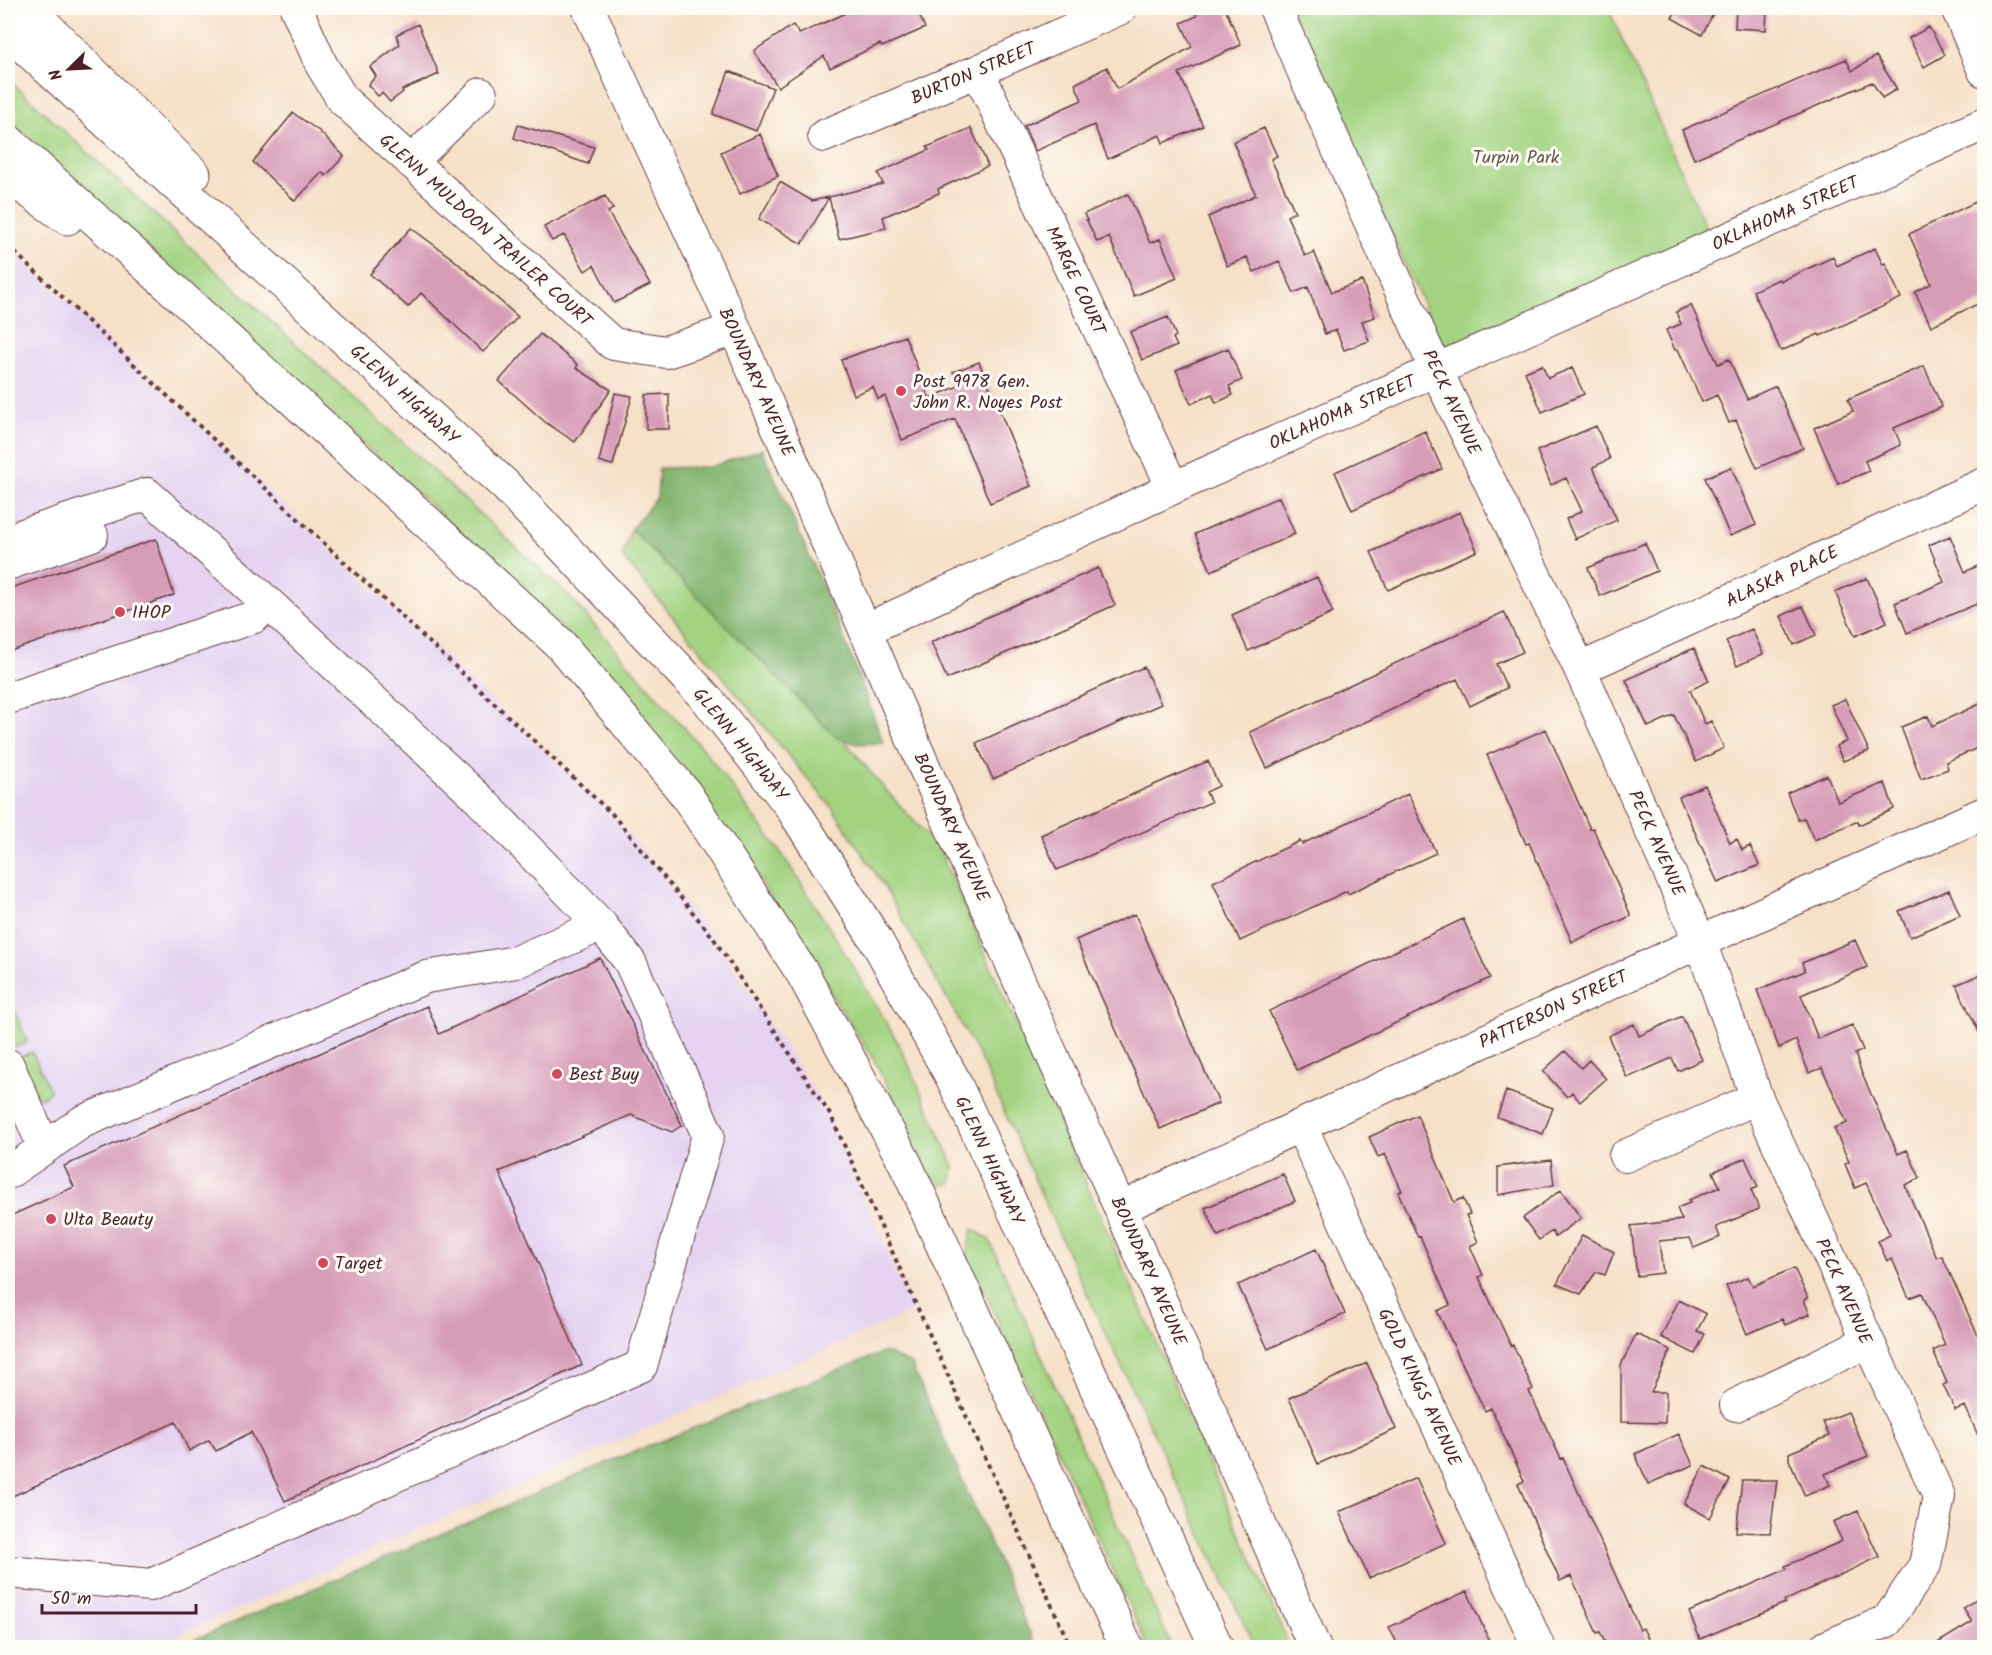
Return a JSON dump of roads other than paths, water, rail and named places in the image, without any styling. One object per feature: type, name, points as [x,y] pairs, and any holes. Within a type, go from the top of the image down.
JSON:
[{"type":"highway","points":[[28,8],[505,485]]},
{"type":"highway","name":"GLENN HIGHWAY","points":[[8,32],[505,485],[708,700],[790,805],[876,940],[952,1079],[1217,1647]]},
{"type":"highway","points":[[8,141],[560,644],[685,793],[803,974],[904,1163],[1126,1647]]},
{"type":"highway","points":[[8,176],[49,206],[165,282]]},
{"type":"street","name":"GLENN MULDOON TRAILER COURT","points":[[296,8],[322,66],[343,100],[613,344],[666,352],[735,329]]},
{"type":"street","name":"BOUNDARY AVEUNE","points":[[588,8],[735,329],[865,630],[1315,1647]]},
{"type":"street","name":"BURTON STREET","points":[[824,136],[1121,8]]},
{"type":"street","name":"PECK AVENUE","points":[[1275,8],[1436,370],[1580,669],[1700,942],[1757,1098],[1939,1496],[1925,1565],[1887,1621],[1824,1647]]},
{"type":"street","points":[[1957,8],[1984,71]]},
{"type":"street","name":"MARGE COURT","points":[[978,71],[1173,488]]},
{"type":"street","points":[[411,162],[481,94]]},
{"type":"street","name":"OKLAHOMA STREET","points":[[865,630],[1173,488],[1984,124]]},
{"type":"street","name":"ALASKA PLACE","points":[[1580,669],[1984,484]]},
{"type":"street","points":[[8,564],[43,540],[155,502],[268,603],[477,797],[601,925],[630,962],[708,1135],[641,1366],[150,1585],[8,1572]]},
{"type":"street","points":[[8,540],[43,540]]},
{"type":"street","points":[[8,698],[254,617],[268,603]]},
{"type":"street","name":"PATTERSON STREET","points":[[1121,1208],[1700,942],[1982,821]]},
{"type":"street","points":[[8,1173],[82,1122],[426,977],[516,962],[601,925]]},
{"type":"street","points":[[8,1065],[44,1147]]},
{"type":"street","points":[[1624,1156],[1757,1098]]},
{"type":"street","name":"GOLD KINGS AVENUE","points":[[1301,1126],[1539,1647]]},
{"type":"street","points":[[1736,1405],[1867,1342]]},
{"type":"place","name":"Post 9978 Gen. John R. Noyes Post","points":[[901,391]]},
{"type":"place","name":"IHOP","points":[[120,612]]},
{"type":"place","name":"Best Buy","points":[[557,1074]]},
{"type":"place","name":"Ulta Beauty","points":[[51,1219]]},
{"type":"place","name":"Target","points":[[323,1263]]},
{"type":"park label","name":"Turpin Park","points":[[1516,157]]}]
